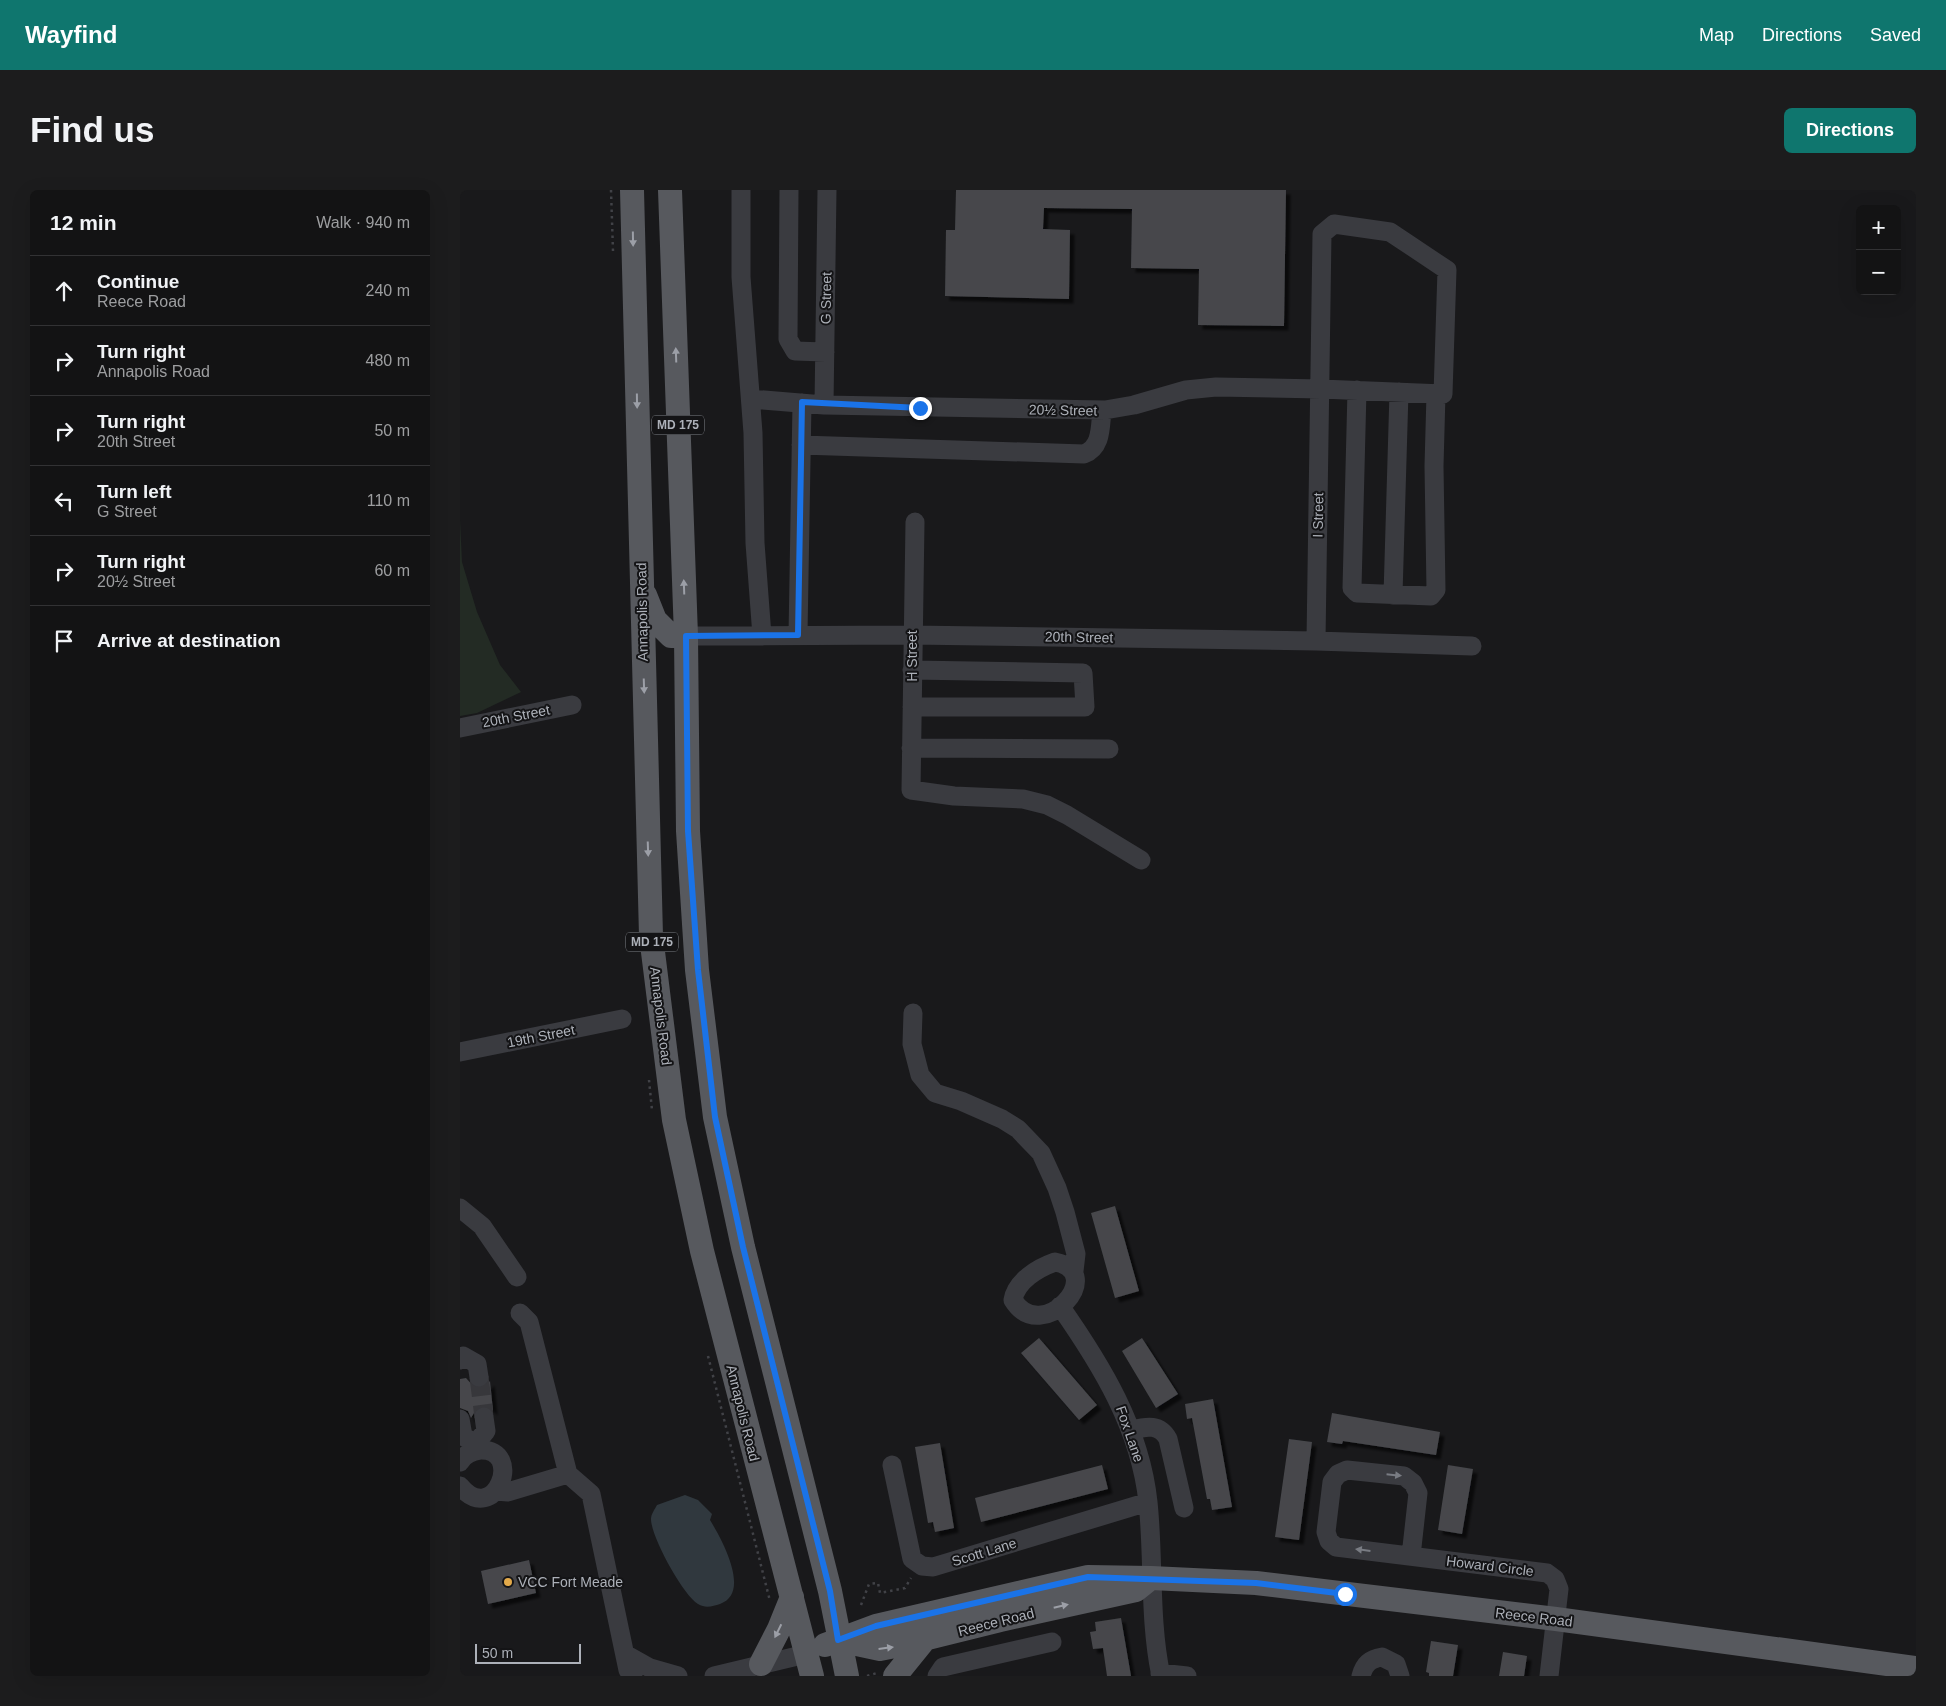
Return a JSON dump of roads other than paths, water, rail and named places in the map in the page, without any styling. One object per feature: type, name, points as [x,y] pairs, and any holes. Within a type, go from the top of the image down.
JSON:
[{"type":"main road","name":"Annapolis Road","points":[[632,190],[651,936],[674,1120],[706,1269],[746,1426],[782,1603],[809,1665]]},
{"type":"main road","name":"MD 175","points":[[670,190],[686,636],[688,831],[698,970],[715,1117],[743,1247],[830,1591],[846,1676]]},
{"type":"main road","points":[[641,586],[656,620],[671,636],[686,636]]},
{"type":"main road","name":"Reece Road","points":[[809,1665],[838,1640],[886,1624],[1088,1577],[1256,1583],[1556,1620],[1916,1668]]},
{"type":"main road","name":"Reece Road","points":[[838,1640],[880,1649],[1136,1590],[1151,1578]]},
{"type":"main road","points":[[761,1664],[779,1629],[782,1603]]},
{"type":"main road","points":[[895,1676],[925,1639]]},
{"type":"street","points":[[741,190],[741,277],[751,400],[755,543],[762,636]]},
{"type":"street","points":[[789,190],[788,339],[795,351],[825,352]]},
{"type":"street","name":"G Street","points":[[824,405],[827,190]]},
{"type":"street","name":"I Street","points":[[1316,641],[1322,234],[1334,224],[1390,232],[1447,270],[1443,394],[1436,394]]},
{"type":"street","name":"20½ Street","points":[[751,400],[824,405],[1102,410],[1134,406],[1186,390],[1216,387],[1321,388],[1436,394]]},
{"type":"street","points":[[1357,390],[1352,588],[1357,593],[1393,595],[1431,596],[1436,590],[1434,466],[1436,394]]},
{"type":"street","points":[[1393,595],[1399,392]]},
{"type":"street","points":[[798,635],[802,402]]},
{"type":"street","points":[[801,445],[1084,454],[1092,450],[1098,442],[1102,410]]},
{"type":"street","name":"H Street","points":[[915,522],[911,790],[954,796],[1023,799],[1046,805],[1067,815],[1141,860]]},
{"type":"street","name":"20th Street","points":[[686,636],[912,635],[1316,641],[1472,646]]},
{"type":"street","points":[[912,670],[1084,673],[1085,708],[912,707]]},
{"type":"street","name":"20th Street","points":[[460,728],[572,705]]},
{"type":"street","points":[[912,748],[1109,749]]},
{"type":"street","points":[[913,1013],[912,1044],[920,1075],[935,1093],[961,1101],[1018,1129],[1032,1142],[1048,1166],[1058,1188],[1076,1254],[1074,1271],[1077,1279],[1075,1288],[1070,1298],[1045,1315],[1031,1316],[1019,1310],[1013,1300],[1015,1290],[1044,1266],[1055,1262],[1065,1264],[1074,1271]]},
{"type":"street","name":"19th Street","points":[[460,1052],[622,1019]]},
{"type":"street","points":[[460,1208],[482,1226],[517,1277]]},
{"type":"street","name":"Fox Lane","points":[[1060,1306],[1087,1344],[1118,1398],[1132,1430],[1148,1502],[1151,1578],[1161,1674]]},
{"type":"street","points":[[520,1313],[529,1322],[568,1474],[591,1494],[628,1669],[650,1668],[678,1676]]},
{"type":"street","points":[[461,1356],[473,1378]]},
{"type":"street","points":[[472,1418],[463,1436],[476,1447],[490,1452],[496,1457],[502,1467],[503,1479],[496,1491]]},
{"type":"street","points":[[1132,1430],[1146,1426],[1156,1427],[1164,1432],[1168,1440],[1184,1508]]},
{"type":"street","points":[[460,1462],[476,1447]]},
{"type":"street","name":"Scott Lane","points":[[892,1465],[912,1559],[922,1566],[933,1567],[1148,1502]]},
{"type":"street","points":[[502,1467],[536,1485]]},
{"type":"street","name":"Howard Circle","points":[[1411,1556],[1418,1493],[1413,1483],[1404,1476],[1347,1470],[1338,1474],[1332,1482],[1326,1532],[1329,1541],[1336,1547],[1547,1573],[1555,1579],[1560,1589],[1549,1676]]},
{"type":"street","points":[[463,1494],[484,1497],[496,1491],[508,1492],[568,1474]]},
{"type":"street","points":[[937,1676],[943,1667],[1052,1642]]},
{"type":"street","points":[[1361,1676],[1363,1668],[1368,1662],[1382,1657],[1396,1664],[1400,1676]]},
{"type":"street","name":"Reece Road","points":[[714,1676],[761,1664],[809,1665]]},
{"type":"street","points":[[1161,1674],[1187,1676]]},
{"type":"tunnel","points":[[479,1377],[484,1417]]},
{"type":"place","name":"VCC Fort Meade","points":[[508,1582]]}]
